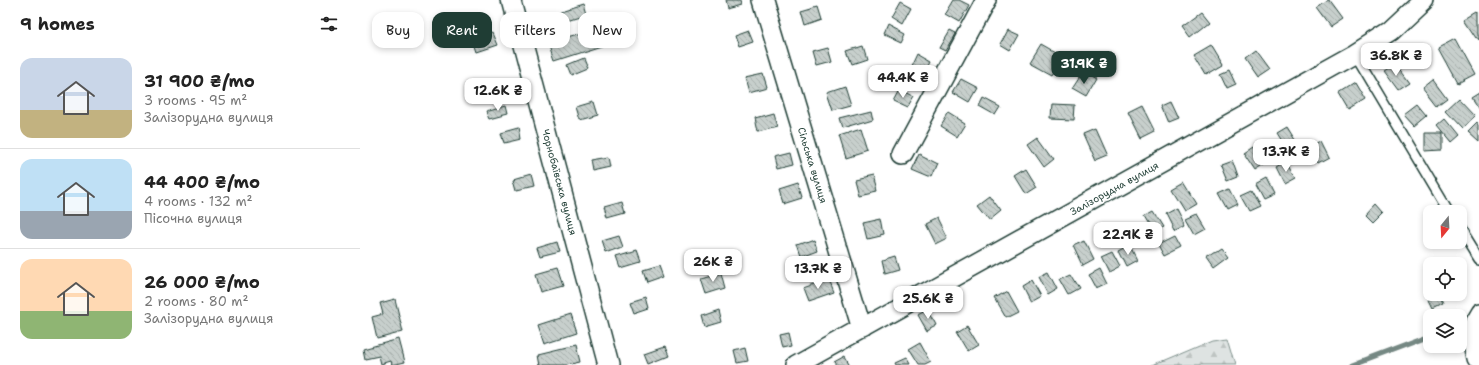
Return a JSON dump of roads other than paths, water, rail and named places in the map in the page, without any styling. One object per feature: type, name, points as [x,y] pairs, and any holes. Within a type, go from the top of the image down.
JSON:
[{"type":"street","name":"Чорнобаївська вулиця","points":[[511,0],[608,365]]},
{"type":"street","name":"Сільська вулиця","points":[[763,0],[862,329]]},
{"type":"street","points":[[903,154],[986,0]]},
{"type":"street","name":"Залізорудна вулиця","points":[[796,365],[1355,54],[1391,31],[1424,0]]},
{"type":"street","points":[[1479,315],[1472,327],[1479,362]]},
{"type":"lane","points":[[1355,54],[1446,205]]},
{"type":"lane","points":[[1467,241],[1479,261]]},
{"type":"waterway","points":[[1353,365],[1423,339]]}]
